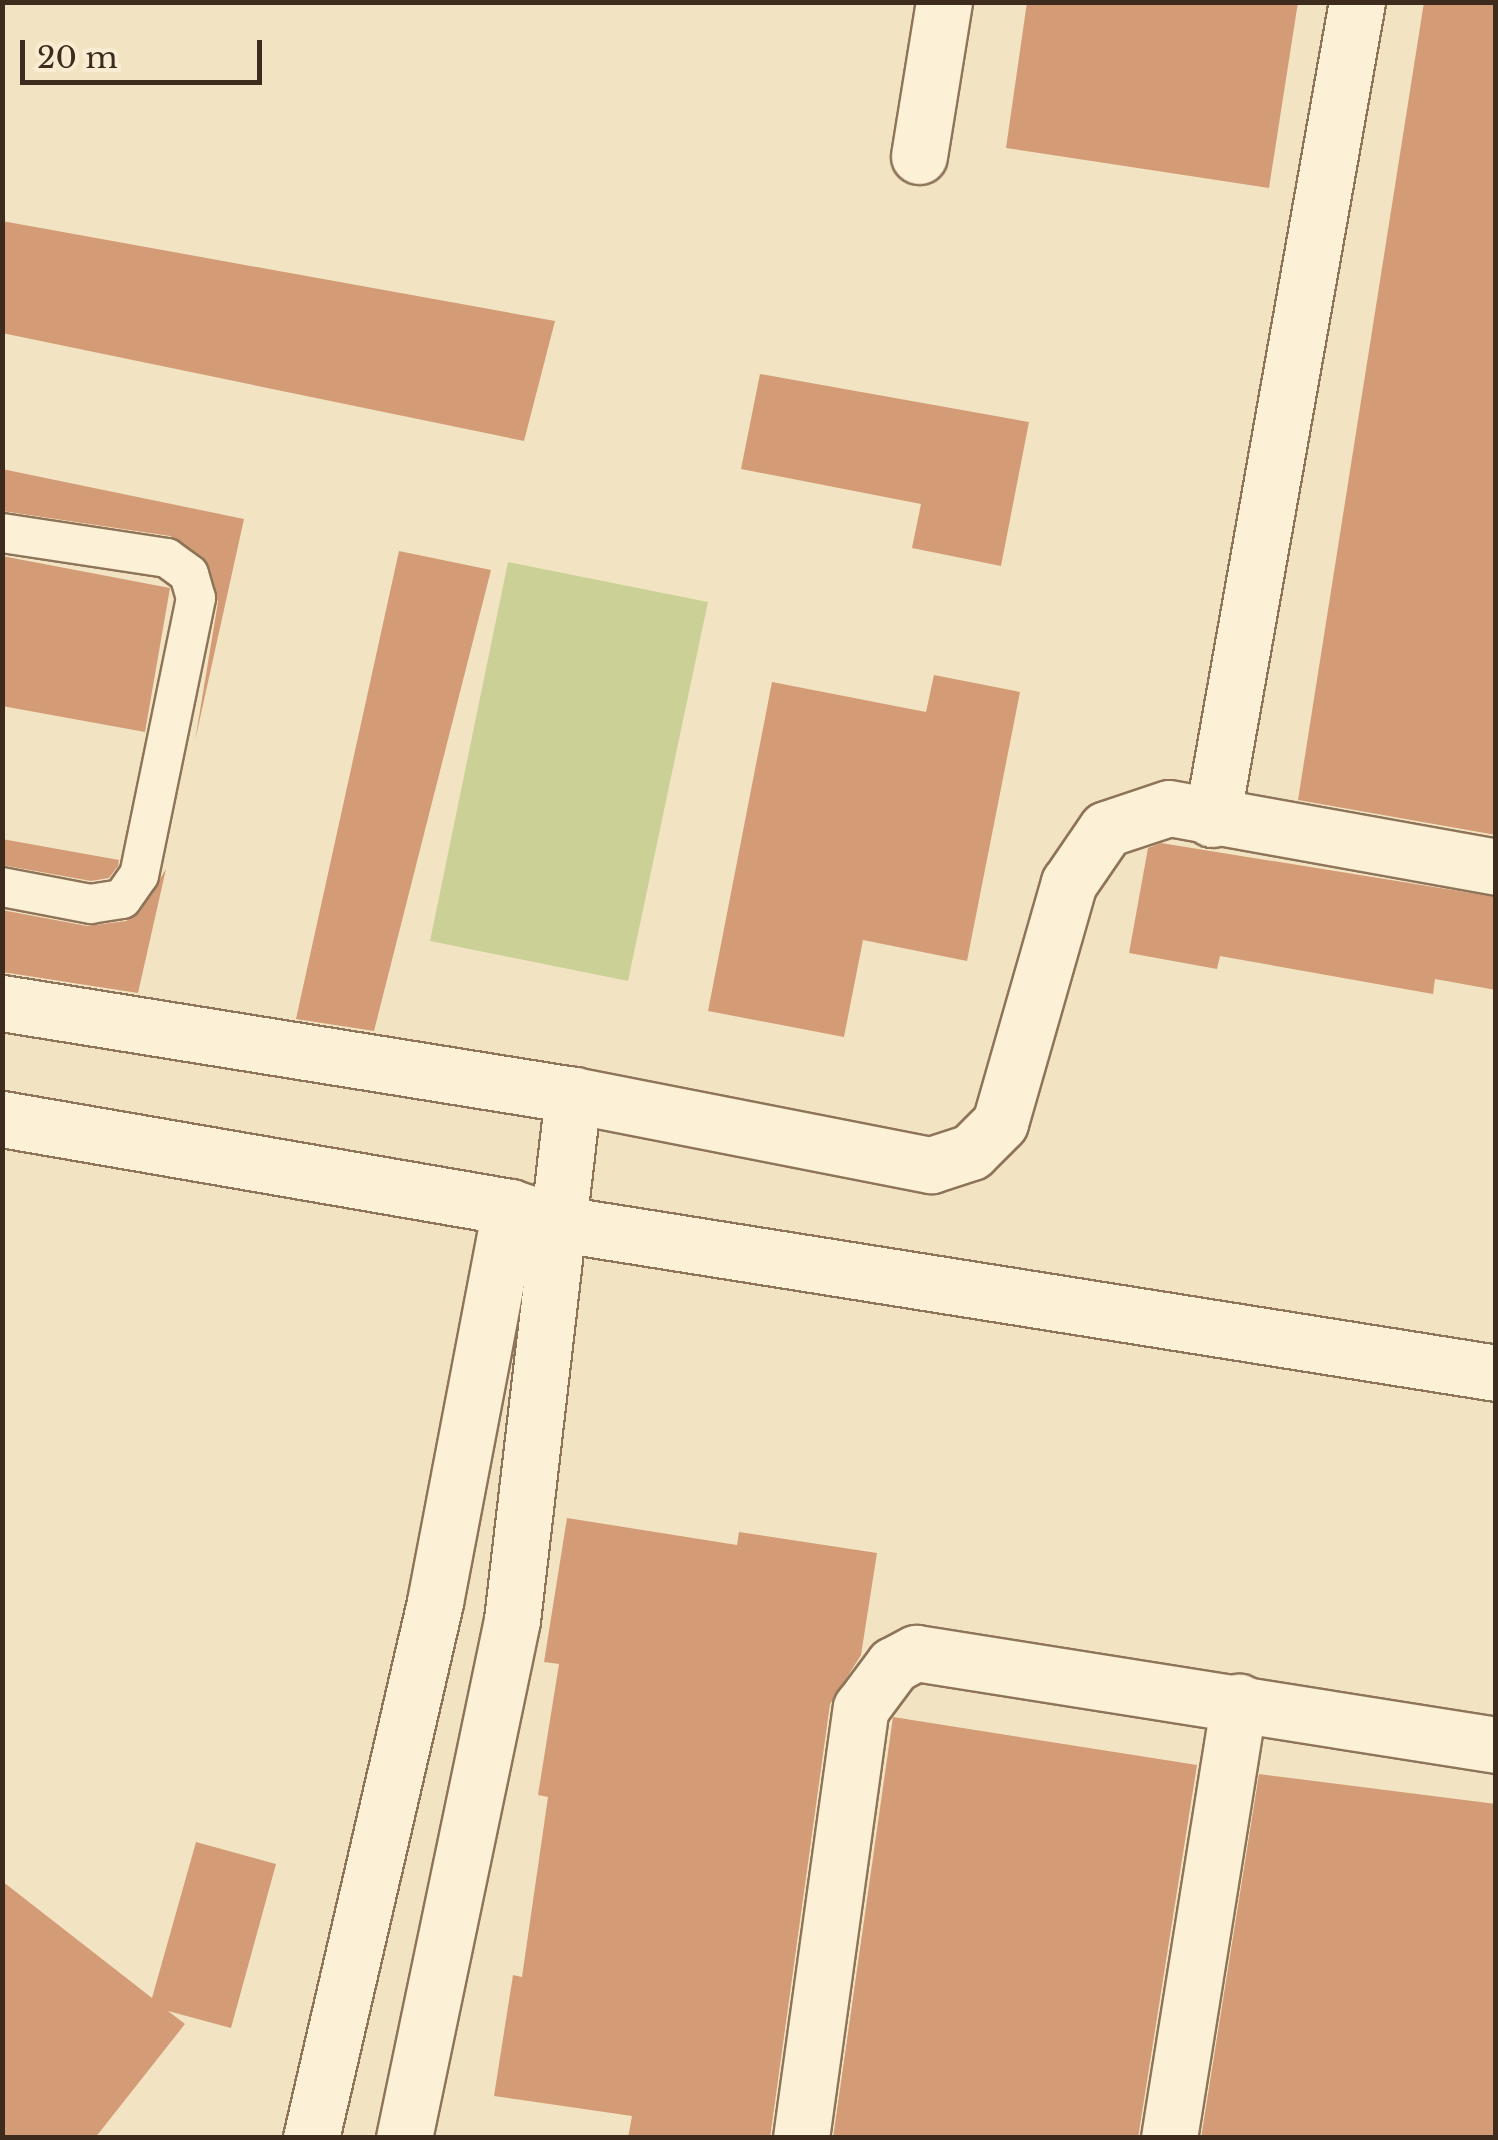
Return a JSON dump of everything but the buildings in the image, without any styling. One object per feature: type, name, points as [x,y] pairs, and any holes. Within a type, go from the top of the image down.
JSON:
[{"type":"street","points":[[919,156],[944,2]]},
{"type":"street","points":[[1212,818],[1357,2]]},
{"type":"street","points":[[2,1003],[574,1095],[931,1165],[971,1152],[1000,1124],[1082,856],[1106,829],[1141,813],[1169,808],[1496,866]]},
{"type":"street","points":[[332,2069],[411,2112],[512,1620],[574,1095]]},
{"type":"street","points":[[2,1119],[510,1207],[561,1224],[1496,1374]]},
{"type":"street","points":[[311,2138],[332,2069],[435,1602],[510,1207]]},
{"type":"street","points":[[435,1602],[512,1620]]},
{"type":"street","points":[[801,2138],[861,1708],[893,1665],[916,1653],[1496,1744]]},
{"type":"street","points":[[1169,2138],[1239,1702]]},
{"type":"lane","points":[[2,533],[168,558],[189,574],[196,598],[139,875],[122,899],[91,904],[2,887]]},
{"type":"green space","points":[[508,562],[708,602],[628,981],[430,941]]}]
